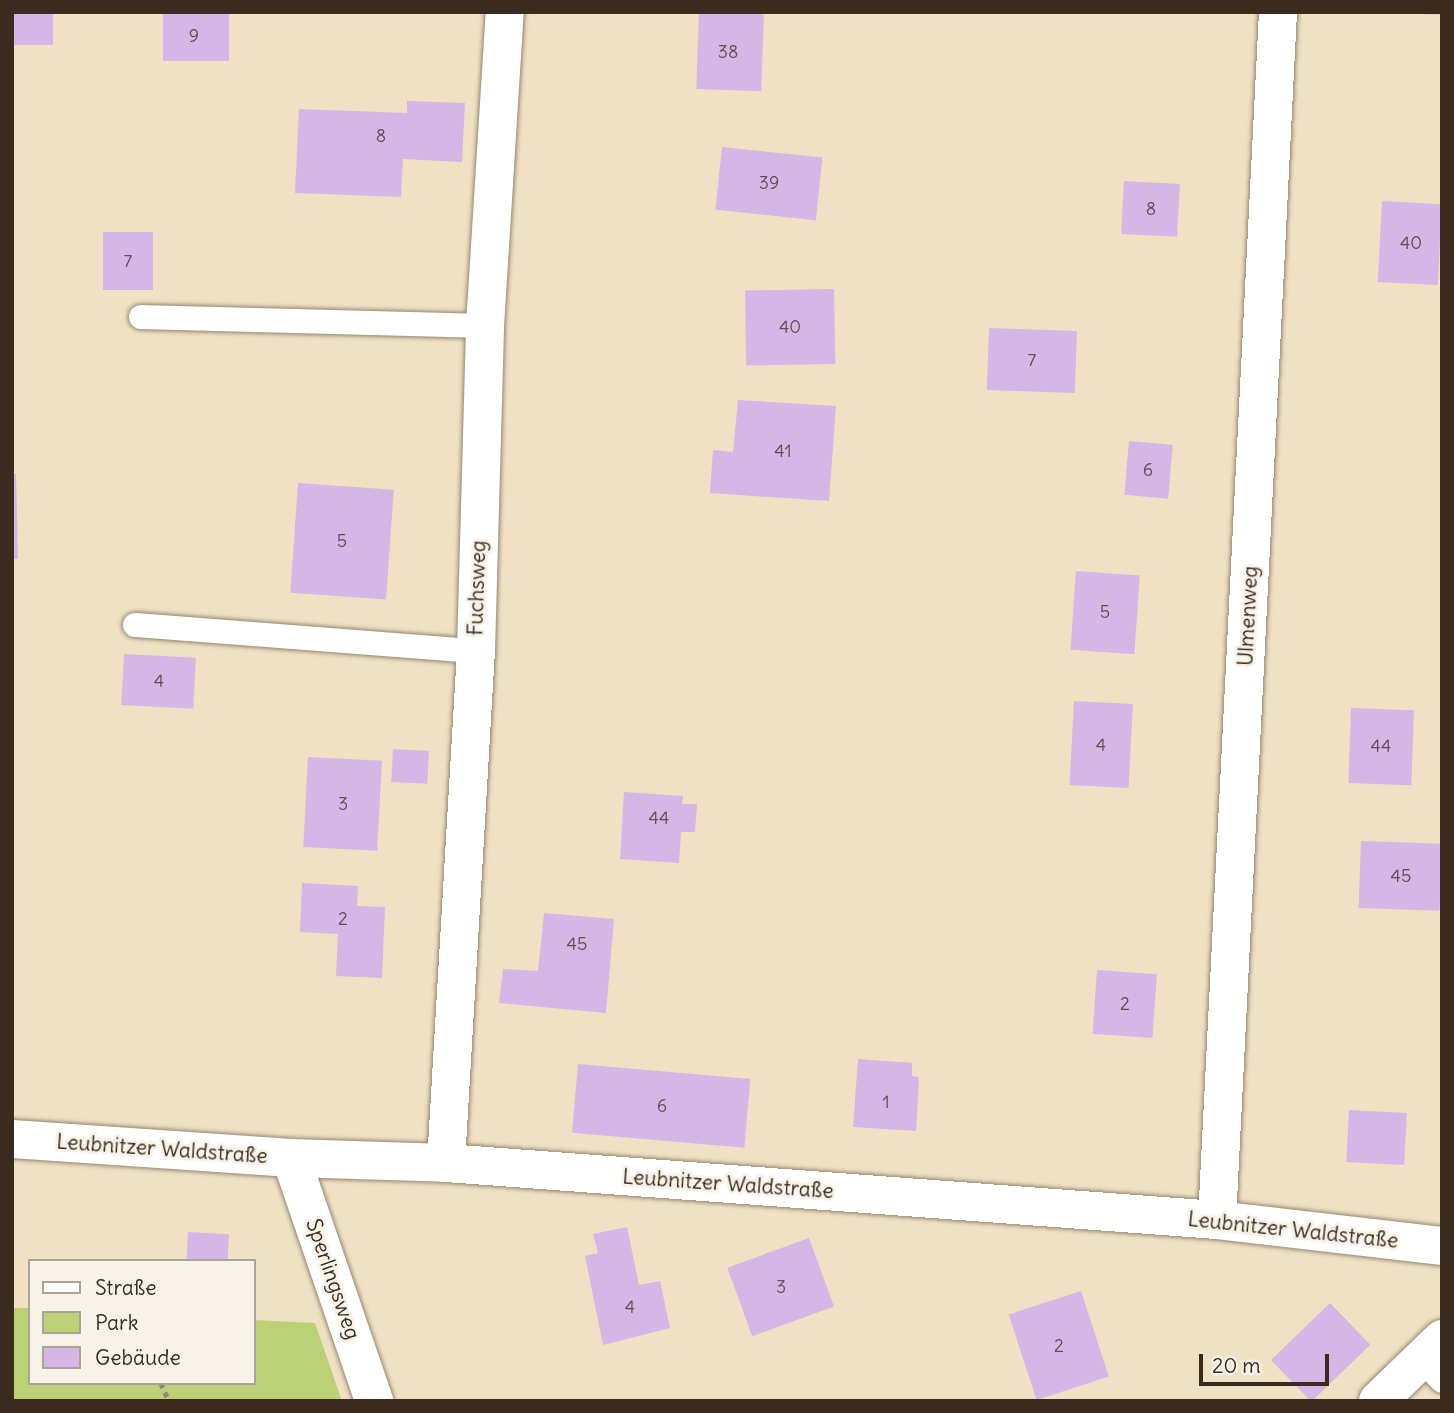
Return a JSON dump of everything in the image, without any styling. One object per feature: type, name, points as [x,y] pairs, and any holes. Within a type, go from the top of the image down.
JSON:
[{"type":"street","name":"Fuchsweg","points":[[446,1163],[476,652],[485,326],[505,12]]},
{"type":"street","name":"Ulmenweg","points":[[1217,1220],[1279,12]]},
{"type":"street","name":"Leubnitzer Waldstraße","points":[[12,1139],[291,1158],[446,1163],[1217,1220],[1442,1245]]},
{"type":"street","name":"Sperlingsweg","points":[[291,1158],[374,1401]]},
{"type":"street","points":[[1378,1401],[1435,1359]]},
{"type":"lane","points":[[141,317],[485,326]]},
{"type":"lane","points":[[135,625],[476,652]]},
{"type":"path","points":[[162,1385],[169,1401]]},
{"type":"green space","points":[[12,1308],[28,1308],[28,1385],[256,1385],[256,1320],[315,1323],[342,1401],[12,1401]]},
{"type":"building","points":[[12,12],[53,12],[53,45],[12,45]]},
{"type":"building","points":[[163,12],[229,12],[229,61],[163,61]]},
{"type":"building","points":[[699,12],[764,14],[761,91],[696,89]]},
{"type":"building","points":[[1442,12],[1442,15],[1420,14]]},
{"type":"building","points":[[407,101],[465,103],[462,162],[403,159],[401,197],[295,193],[299,109],[407,113]]},
{"type":"building","points":[[722,147],[822,158],[816,220],[715,210]]},
{"type":"building","points":[[1124,181],[1180,184],[1177,237],[1121,234]]},
{"type":"building","points":[[1382,201],[1442,204],[1438,285],[1378,282]]},
{"type":"building","points":[[103,232],[153,232],[153,290],[103,290]]},
{"type":"building","points":[[834,289],[835,364],[746,366],[745,291]]},
{"type":"building","points":[[989,328],[1077,331],[1075,393],[987,390]]},
{"type":"building","points":[[738,400],[836,406],[829,501],[710,493],[713,450],[733,452]]},
{"type":"building","points":[[1129,441],[1173,445],[1168,499],[1124,495]]},
{"type":"building","points":[[12,474],[16,474],[18,559],[12,559]]},
{"type":"building","points":[[298,483],[394,490],[386,599],[290,593]]},
{"type":"building","points":[[1076,571],[1140,575],[1134,654],[1070,650]]},
{"type":"building","points":[[124,654],[196,658],[193,709],[121,705]]},
{"type":"building","points":[[1074,701],[1133,704],[1129,788],[1070,785]]},
{"type":"building","points":[[1351,708],[1414,710],[1411,785],[1348,783]]},
{"type":"building","points":[[393,749],[429,751],[427,784],[391,782]]},
{"type":"building","points":[[308,757],[382,761],[377,851],[303,847]]},
{"type":"building","points":[[624,792],[683,796],[682,804],[697,804],[695,832],[681,832],[679,863],[620,859]]},
{"type":"building","points":[[1361,841],[1442,844],[1440,911],[1359,908]]},
{"type":"building","points":[[302,883],[358,886],[357,906],[385,907],[382,978],[336,976],[338,934],[300,932]]},
{"type":"building","points":[[544,913],[614,919],[606,1013],[499,1003],[503,969],[538,971]]},
{"type":"building","points":[[1097,970],[1157,974],[1152,1038],[1093,1034]]},
{"type":"building","points":[[858,1059],[912,1063],[912,1076],[919,1077],[916,1131],[853,1127]]},
{"type":"building","points":[[578,1064],[750,1079],[744,1148],[572,1133]]},
{"type":"building","points":[[1349,1110],[1407,1113],[1404,1165],[1346,1162]]},
{"type":"building","points":[[627,1227],[639,1285],[660,1281],[670,1328],[603,1345],[585,1256],[598,1253],[593,1234]]},
{"type":"building","points":[[188,1232],[229,1234],[228,1259],[187,1259]]},
{"type":"building","points":[[809,1238],[834,1307],[752,1336],[727,1268]]},
{"type":"building","points":[[1081,1291],[1109,1377],[1037,1400],[1009,1314]]},
{"type":"building","points":[[1330,1303],[1370,1345],[1312,1401],[1271,1360]]}]
